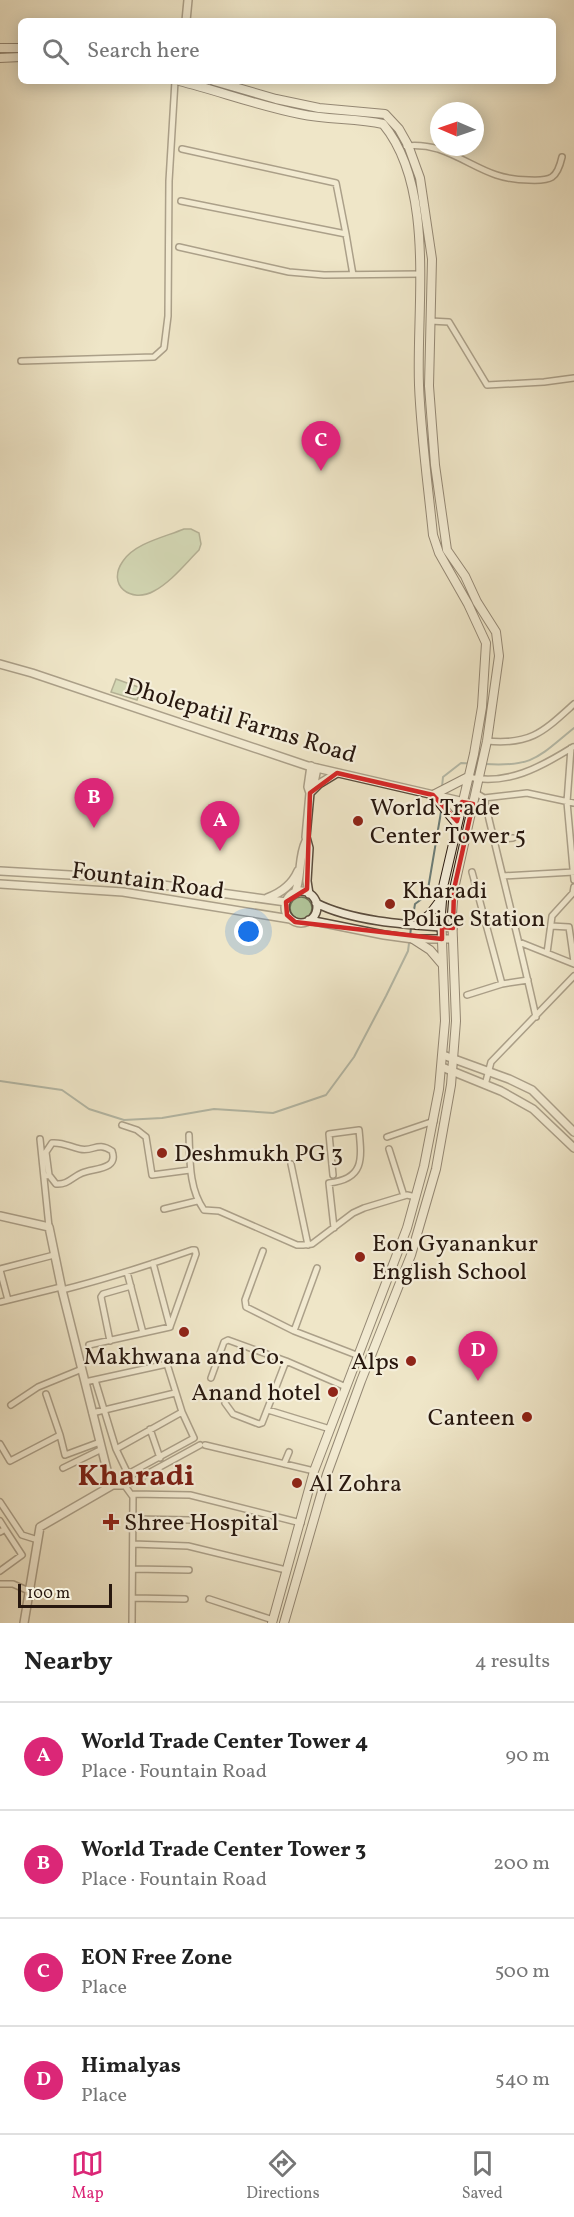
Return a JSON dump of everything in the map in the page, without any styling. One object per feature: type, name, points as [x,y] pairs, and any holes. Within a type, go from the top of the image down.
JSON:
[{"type":"main road","points":[[0,48],[18,48]]},
{"type":"main road","points":[[0,58],[18,57]]},
{"type":"main road","points":[[189,84],[256,104],[329,119],[383,124],[398,147],[408,170],[417,226],[420,274],[419,382],[433,535],[439,553],[468,604],[486,643],[482,707],[442,897],[445,1021],[434,1121],[416,1197],[399,1252],[314,1471],[273,1621]]},
{"type":"main road","points":[[224,84],[276,99],[319,108],[385,114],[399,129],[408,145],[420,178],[432,259],[429,386],[447,550],[465,576],[477,602],[496,632],[499,662],[487,741],[454,889],[453,939],[456,1010],[452,1072],[444,1130],[429,1200],[330,1465],[284,1623]]},
{"type":"main road","points":[[422,428],[432,427]]},
{"type":"main road","points":[[473,757],[483,758]]},
{"type":"main road","points":[[457,824],[433,795],[469,774]]},
{"type":"main road","points":[[415,925],[430,914],[442,897]]},
{"type":"main road","points":[[410,938],[430,950],[443,965]]},
{"type":"street","points":[[186,18],[188,0]]},
{"type":"street","points":[[21,361],[154,357],[164,348],[168,316],[168,181],[177,84]]},
{"type":"street","points":[[398,147],[408,145],[435,148],[490,174],[511,180],[550,179],[556,175],[562,158]]},
{"type":"street","points":[[182,149],[336,183],[353,275]]},
{"type":"street","points":[[181,201],[346,234]]},
{"type":"street","points":[[179,247],[289,272],[324,275],[420,274]]},
{"type":"street","points":[[430,321],[449,322],[487,385],[574,378]]},
{"type":"street","name":"Dholepatil Farms Road","points":[[0,664],[314,767],[473,804]]},
{"type":"street","points":[[487,741],[507,742],[528,739],[541,732],[574,704]]},
{"type":"street","points":[[469,774],[514,777],[528,772],[573,747]]},
{"type":"street","points":[[573,747],[567,802],[574,880]]},
{"type":"street","points":[[290,919],[285,911],[286,902],[295,893],[299,882],[301,850],[306,841],[312,790],[308,787],[314,767]]},
{"type":"street","points":[[312,790],[338,773]]},
{"type":"street","points":[[476,793],[484,798],[520,792],[574,803]]},
{"type":"street","points":[[484,798],[536,1017]]},
{"type":"street","points":[[493,840],[513,838]]},
{"type":"street","points":[[306,841],[309,848],[307,881],[309,894],[315,903],[315,914],[309,920]]},
{"type":"street","points":[[262,899],[276,895],[287,887],[300,866]]},
{"type":"street","name":"Fountain Road","points":[[0,871],[105,878],[286,902]]},
{"type":"street","points":[[472,872],[502,984]]},
{"type":"street","points":[[503,876],[574,872]]},
{"type":"street","name":"Fountain Road","points":[[0,884],[123,892],[290,919],[301,923],[309,920],[410,938],[453,939]]},
{"type":"street","points":[[547,953],[552,916],[573,893],[574,887]]},
{"type":"street","points":[[295,893],[309,894]]},
{"type":"street","points":[[315,903],[332,910],[405,924],[453,927]]},
{"type":"street","points":[[519,942],[574,963],[569,927],[551,926]]},
{"type":"street","points":[[485,1085],[491,1062],[574,976]]},
{"type":"street","points":[[467,995],[502,984],[528,980]]},
{"type":"street","points":[[443,1054],[510,1079],[532,1090],[574,1132]]},
{"type":"street","points":[[441,1067],[501,1090],[533,1109],[574,1148]]},
{"type":"street","points":[[387,1137],[434,1121]]},
{"type":"street","points":[[122,1125],[137,1130],[146,1137],[152,1175],[190,1170]]},
{"type":"street","points":[[333,1175],[329,1134],[359,1130],[362,1156],[358,1168],[347,1179],[329,1183],[334,1228]]},
{"type":"street","points":[[189,1135],[190,1170],[197,1201],[204,1210],[219,1211],[297,1245],[312,1244],[364,1208],[404,1196],[416,1197]]},
{"type":"street","points":[[40,1139],[47,1176],[56,1184],[68,1183],[81,1173],[105,1168],[112,1163],[114,1157],[112,1151],[101,1145],[81,1150],[64,1143],[52,1143],[46,1152],[47,1176],[49,1227],[54,1255],[111,1486]]},
{"type":"street","points":[[389,1149],[404,1196]]},
{"type":"street","points":[[291,1164],[308,1245]]},
{"type":"street","points":[[164,1209],[197,1201]]},
{"type":"street","points":[[0,1216],[49,1227]]},
{"type":"street","points":[[0,1302],[127,1272],[195,1250],[196,1254],[170,1327]]},
{"type":"street","points":[[263,1251],[245,1304],[251,1311],[359,1356]]},
{"type":"street","points":[[8,1300],[0,1270],[54,1255]]},
{"type":"street","points":[[153,1263],[170,1327]]},
{"type":"street","points":[[294,1330],[317,1268]]},
{"type":"street","points":[[127,1272],[143,1334]]},
{"type":"street","points":[[110,1341],[101,1297],[131,1286]]},
{"type":"street","points":[[89,1346],[170,1327]]},
{"type":"street","points":[[211,1378],[224,1342],[228,1340],[286,1361],[346,1387]]},
{"type":"street","points":[[225,1403],[233,1414],[259,1424],[263,1422],[286,1361]]},
{"type":"street","points":[[85,1382],[167,1364],[175,1393],[194,1438],[128,1474],[116,1449],[95,1380]]},
{"type":"street","points":[[11,1405],[38,1387],[82,1369]]},
{"type":"street","points":[[92,1413],[175,1393]]},
{"type":"street","points":[[46,1394],[66,1455],[101,1446]]},
{"type":"street","points":[[268,1410],[330,1429]]},
{"type":"street","points":[[116,1449],[183,1412]]},
{"type":"street","points":[[150,1429],[160,1458]]},
{"type":"street","points":[[0,1444],[10,1461],[60,1435]]},
{"type":"street","points":[[24,1623],[40,1527],[111,1486],[125,1486],[202,1445],[314,1471]]},
{"type":"street","points":[[63,1468],[101,1446]]},
{"type":"street","points":[[284,1464],[289,1452]]},
{"type":"street","points":[[125,1486],[132,1494],[134,1569],[132,1623]]},
{"type":"street","points":[[132,1494],[190,1495],[301,1522]]},
{"type":"street","points":[[0,1502],[22,1535],[38,1540]]},
{"type":"street","points":[[133,1519],[190,1520]]},
{"type":"street","points":[[0,1521],[2,1530],[22,1555],[0,1571]]},
{"type":"street","points":[[133,1544],[188,1546],[286,1570]]},
{"type":"street","points":[[134,1569],[189,1570]]},
{"type":"street","points":[[0,1584],[13,1584],[29,1591]]},
{"type":"street","points":[[133,1598],[185,1599]]},
{"type":"street","points":[[209,1599],[273,1621]]},
{"type":"highlighted area","points":[[337,773],[433,795],[457,821],[462,802],[473,804],[454,889],[453,928],[442,927],[442,939],[295,922],[287,915],[286,902],[307,889],[310,793]]},
{"type":"green space","points":[[184,529],[191,529],[199,533],[201,544],[199,550],[178,572],[154,591],[145,594],[130,594],[124,590],[117,578],[123,561],[128,555],[143,545]]},
{"type":"green space","points":[[116,679],[141,688],[137,700],[111,692]]},
{"type":"green space","points":[[301,897],[309,900],[312,908],[309,916],[301,919],[293,916],[290,908],[293,900]]},
{"type":"waterway","points":[[485,764],[525,762],[543,753],[574,728]]},
{"type":"waterway","points":[[442,787],[443,777],[461,763],[479,764]]},
{"type":"waterway","points":[[412,922],[415,904],[427,895],[441,812]]},
{"type":"waterway","points":[[0,1081],[62,1090],[89,1109],[124,1120],[162,1118],[214,1109],[273,1113],[326,1095],[354,1057],[386,996],[408,951],[411,928]]},
{"type":"place","name":"EON Free Zone","points":[[321,471]]},
{"type":"place","name":"World Trade Center Tower 5","points":[[358,821]]},
{"type":"place","name":"World Trade Center Tower 3","points":[[94,828]]},
{"type":"place","name":"World Trade Center Tower 4","points":[[220,851]]},
{"type":"place","name":"Kharadi Police Station","points":[[390,904]]},
{"type":"place","name":"Deshmukh PG 3","points":[[162,1153]]},
{"type":"place","name":"Eon Gyanankur English School","points":[[360,1257]]},
{"type":"place","name":"Makhwana and Co.","points":[[184,1332]]},
{"type":"place","name":"Alps","points":[[411,1361]]},
{"type":"place","name":"Himalyas","points":[[478,1381]]},
{"type":"place","name":"Anand hotel","points":[[333,1392]]},
{"type":"place","name":"Canteen","points":[[527,1417]]},
{"type":"place","name":"Al Zohra","points":[[297,1483]]},
{"type":"place","name":"Shree Hospital","points":[[111,1522]]},
{"type":"district","name":"Kharadi","points":[[136,1475]]}]
